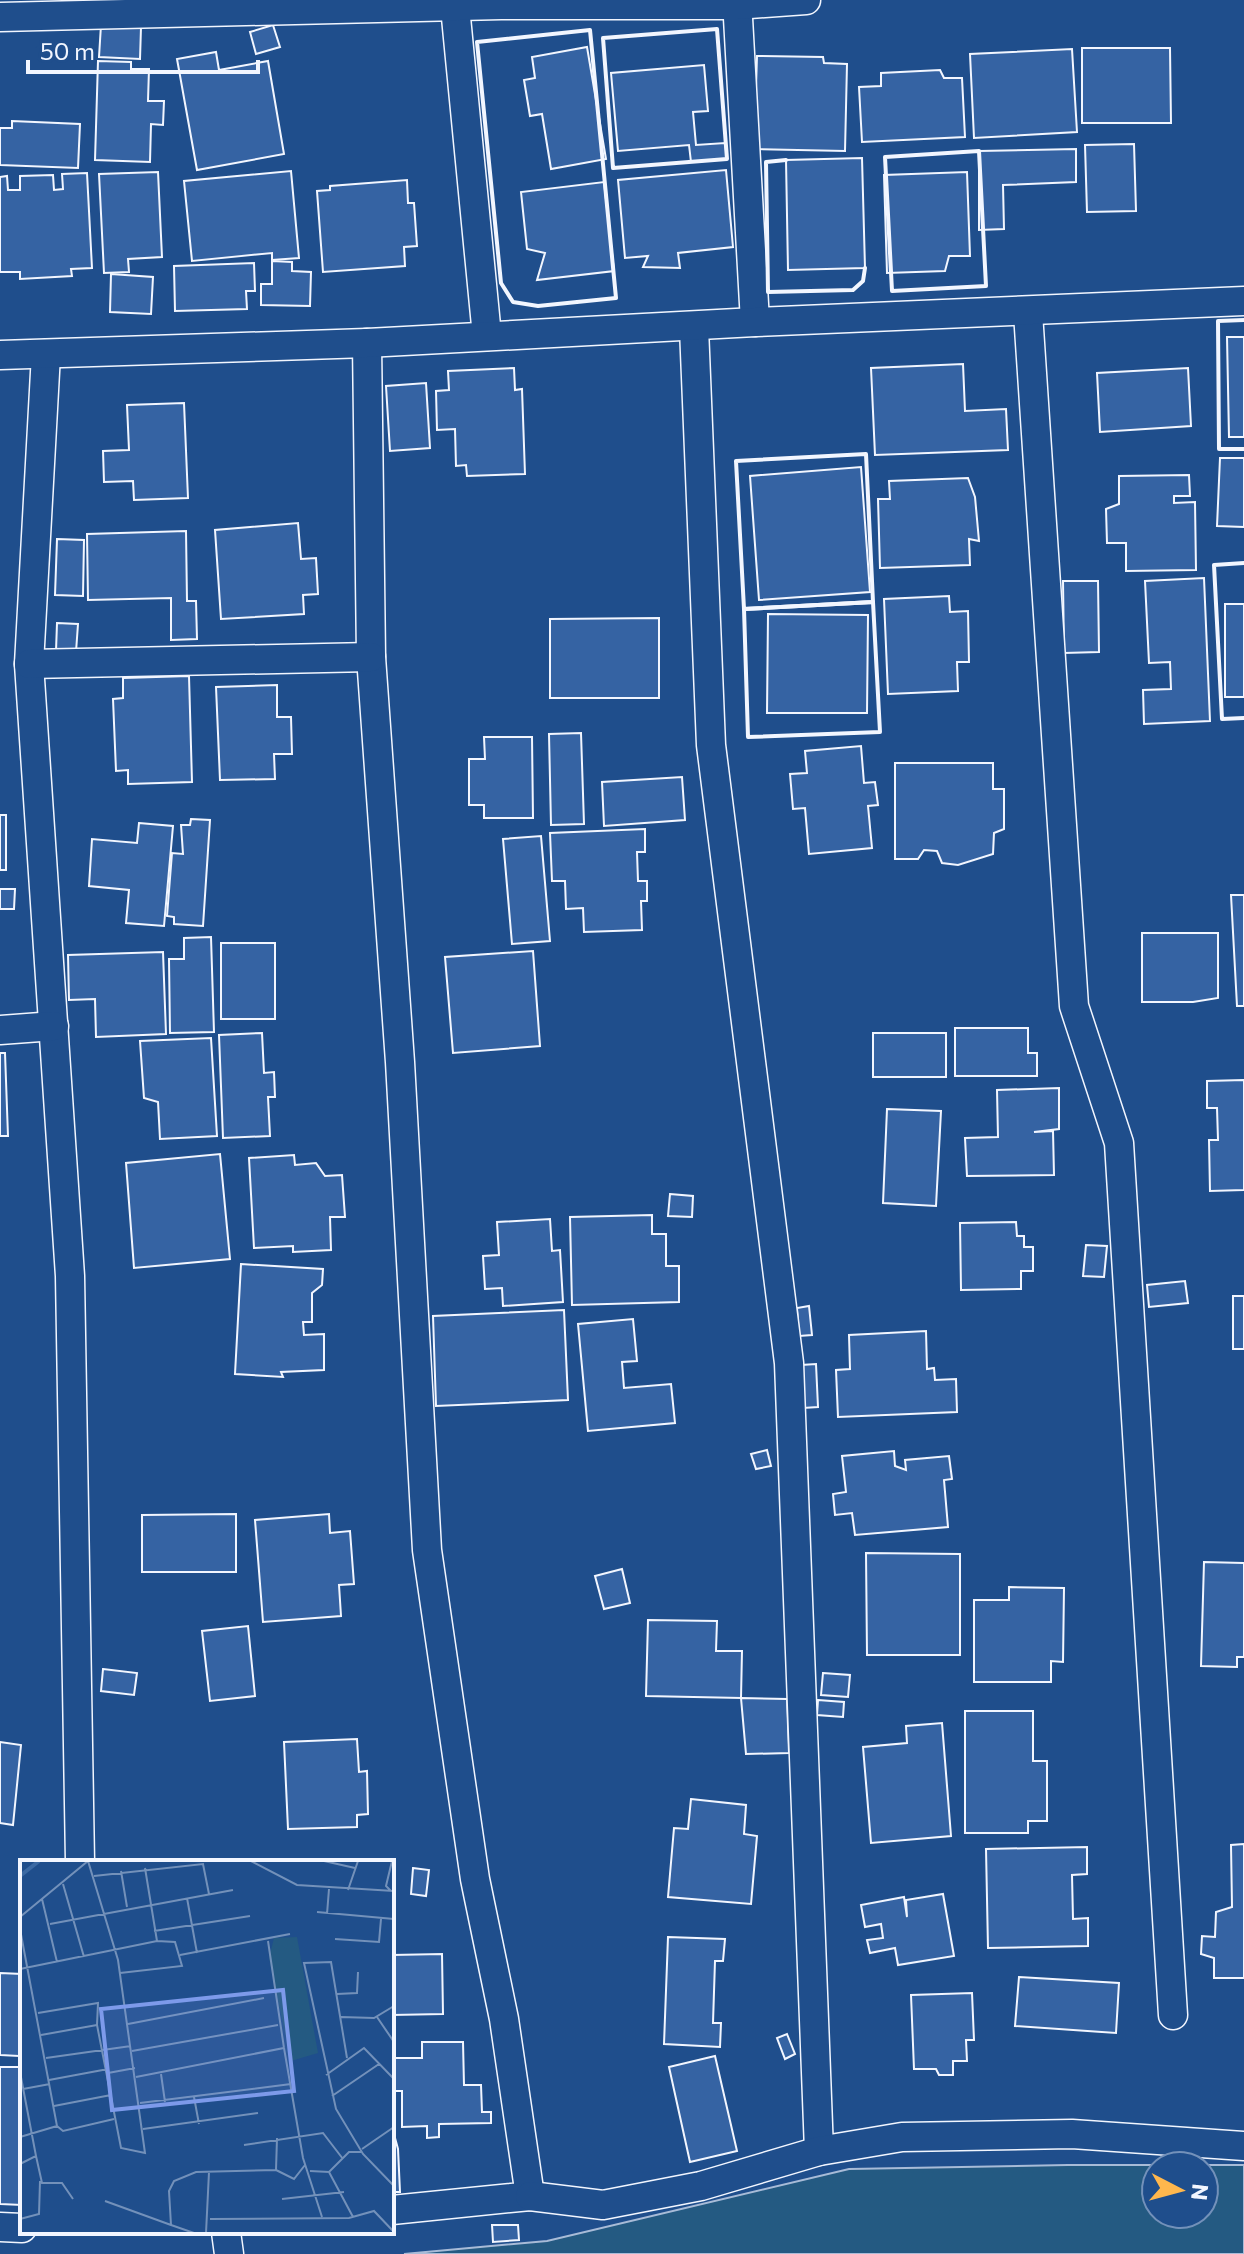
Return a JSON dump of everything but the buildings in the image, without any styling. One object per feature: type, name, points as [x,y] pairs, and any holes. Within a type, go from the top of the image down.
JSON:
[{"type":"street","points":[[0,17],[181,6],[455,7],[501,2],[806,0]]},
{"type":"street","points":[[737,2],[755,322]]},
{"type":"street","points":[[455,7],[487,336]]},
{"type":"street","points":[[0,355],[367,343],[694,328],[755,322],[1028,313],[1244,301]]},
{"type":"street","points":[[1028,313],[1074,1006],[1119,1143],[1173,2015]]},
{"type":"street","points":[[694,328],[711,745],[789,1363],[819,2151]]},
{"type":"street","points":[[367,343],[371,657],[401,1077],[427,1550],[475,1879],[504,2019],[530,2196]]},
{"type":"street","points":[[46,354],[29,664],[70,1276],[80,1860]]},
{"type":"street","points":[[29,664],[371,657]]},
{"type":"street","points":[[0,1030],[54,1026]]},
{"type":"street","points":[[394,2210],[530,2196],[603,2205],[701,2186],[819,2151],[902,2137],[1072,2134],[1244,2146]]},
{"type":"street","points":[[0,2227],[20,2228]]},
{"type":"street","points":[[226,2234],[229,2254]]},
{"type":"shaded area","points":[[1068,2165],[1140,2165],[1140,2230],[1220,2230],[1220,2165],[1244,2165],[1244,2254],[404,2254],[547,2241],[849,2169]]},
{"type":"wall","points":[[717,29],[727,159],[613,168],[603,38],[717,29]]},
{"type":"wall","points":[[590,30],[616,298],[538,306],[513,302],[501,283],[477,42],[590,30]]},
{"type":"wall","points":[[979,151],[986,286],[892,291],[885,157],[979,151]]},
{"type":"wall","points":[[786,160],[766,162],[768,292],[853,290],[863,281],[865,268]]},
{"type":"wall","points":[[1244,320],[1218,321],[1219,449],[1244,449]]},
{"type":"wall","points":[[866,454],[873,602],[744,609],[736,461],[866,454]]},
{"type":"wall","points":[[1244,563],[1214,565],[1222,719],[1244,718]]},
{"type":"wall","points":[[873,602],[880,732],[748,737],[744,609],[873,602]]}]
